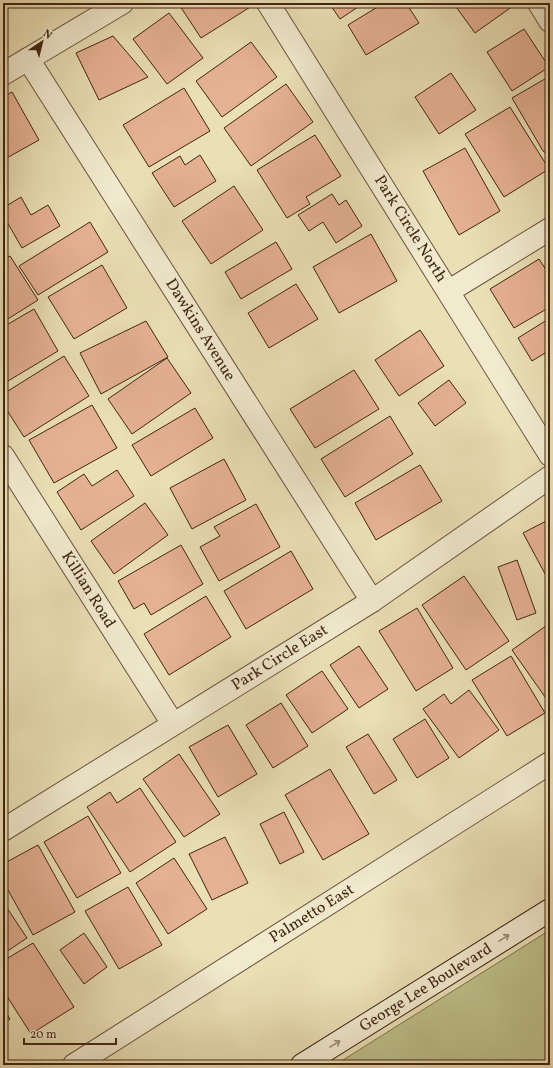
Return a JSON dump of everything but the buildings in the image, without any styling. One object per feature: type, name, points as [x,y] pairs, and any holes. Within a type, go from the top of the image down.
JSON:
[{"type":"street","points":[[3,74],[122,3]]},
{"type":"street","name":"Park Circle North","points":[[268,3],[550,455]]},
{"type":"street","points":[[539,3],[550,21]]},
{"type":"street","name":"Dawkins Avenue","points":[[28,59],[372,601]]},
{"type":"street","points":[[449,291],[550,229]]},
{"type":"street","name":"Killian Road","points":[[3,456],[173,724]]},
{"type":"street","name":"Park Circle East","points":[[3,830],[372,601],[550,477]]},
{"type":"street","name":"Palmetto East","points":[[74,1065],[550,763]]},
{"type":"street","name":"George Lee Boulevard","points":[[302,1065],[550,910]]},
{"type":"green space","points":[[550,930],[550,1065],[335,1065]]}]
